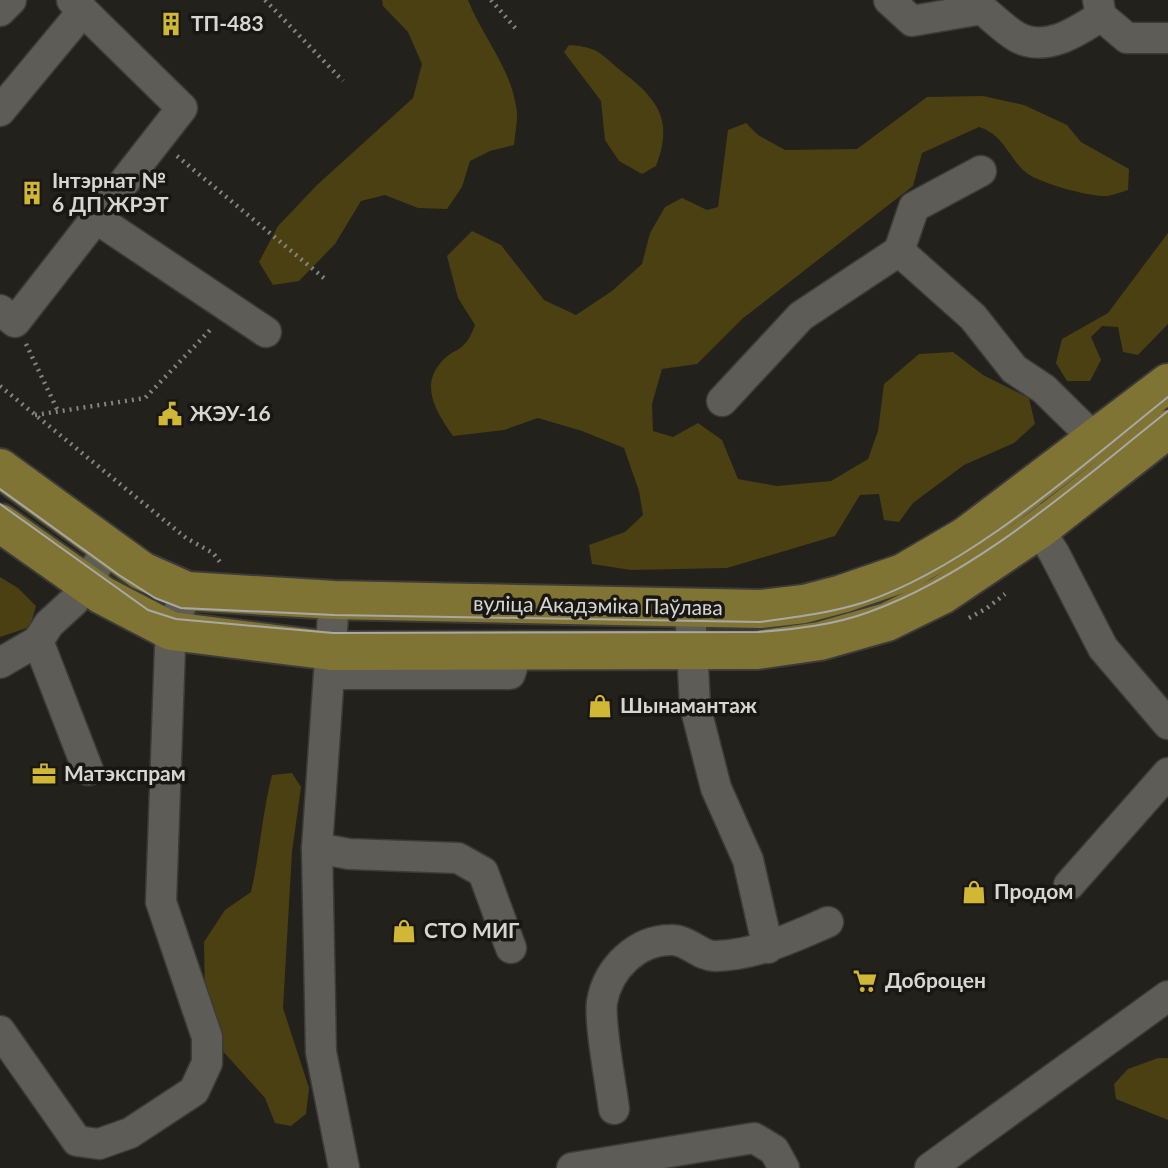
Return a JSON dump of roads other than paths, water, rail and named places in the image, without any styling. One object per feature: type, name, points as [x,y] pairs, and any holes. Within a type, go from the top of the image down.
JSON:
[{"type":"main road","name":"вуліца Акадэміка Паўлава","points":[[0,523],[132,614],[171,631],[332,663],[517,651],[758,650],[820,641],[887,622],[942,595],[1040,528],[1168,383]]},
{"type":"main road","name":"вуліца Акадэміка Паўлава","points":[[0,468],[142,571],[187,591],[334,600],[760,609],[804,604],[903,573],[966,536],[1019,497],[1109,453],[1168,429]]},
{"type":"street","points":[[0,11],[11,0]]},
{"type":"street","points":[[889,0],[912,21],[982,9],[1019,38],[1040,41],[1068,38],[1099,8],[1127,38],[1168,38]]},
{"type":"street","points":[[0,111],[77,6],[182,108],[97,219],[7,316]]},
{"type":"street","points":[[722,401],[802,316],[900,251],[914,207],[981,171]]},
{"type":"street","points":[[97,219],[266,332]]},
{"type":"street","points":[[900,251],[973,317],[1014,369],[1044,389],[1109,453]]},
{"type":"street","points":[[1019,497],[1040,528],[1103,648],[1168,724]]},
{"type":"street","points":[[0,663],[38,640],[85,584],[109,547]]},
{"type":"street","points":[[0,1031],[77,1141],[99,1144],[130,1133],[194,1091],[207,1063],[207,1037],[161,902],[171,631],[187,591]]},
{"type":"street","points":[[334,600],[332,663],[317,848],[321,1052],[344,1168]]},
{"type":"street","points":[[690,608],[698,718],[716,788],[748,860],[768,948]]},
{"type":"street","points":[[38,640],[88,770]]},
{"type":"street","points":[[1069,885],[1168,773]]},
{"type":"street","points":[[317,848],[349,854],[458,858],[483,872],[511,948]]},
{"type":"street","points":[[614,1109],[602,1003],[611,979],[632,950],[656,940],[676,939],[713,957],[768,948],[828,922]]},
{"type":"street","points":[[930,1168],[1168,996]]},
{"type":"street","points":[[572,1168],[754,1138],[774,1150],[784,1168]]},
{"type":"tram line","points":[[0,489],[119,575],[155,598],[181,608],[334,615],[760,622],[826,612],[865,602],[905,586],[945,565],[1023,512],[1168,397]]},
{"type":"tram line","points":[[0,504],[148,610],[176,619],[333,633],[759,632],[815,626],[856,616],[909,595],[949,574],[1026,524],[1168,411]]},
{"type":"place","name":"ТП-483","points":[[171,24]]},
{"type":"place","name":"Інтэрнат № 6 ДП ЖРЭТ","points":[[32,193]]},
{"type":"place","name":"ЖЭУ-16","points":[[170,414]]},
{"type":"place","name":"Шынамантаж","points":[[600,706]]},
{"type":"place","name":"Матэкспрам","points":[[44,774]]},
{"type":"place","name":"Продом","points":[[974,892]]},
{"type":"place","name":"СТО МИГ","points":[[404,931]]},
{"type":"place","name":"Доброцен","points":[[865,981]]}]
